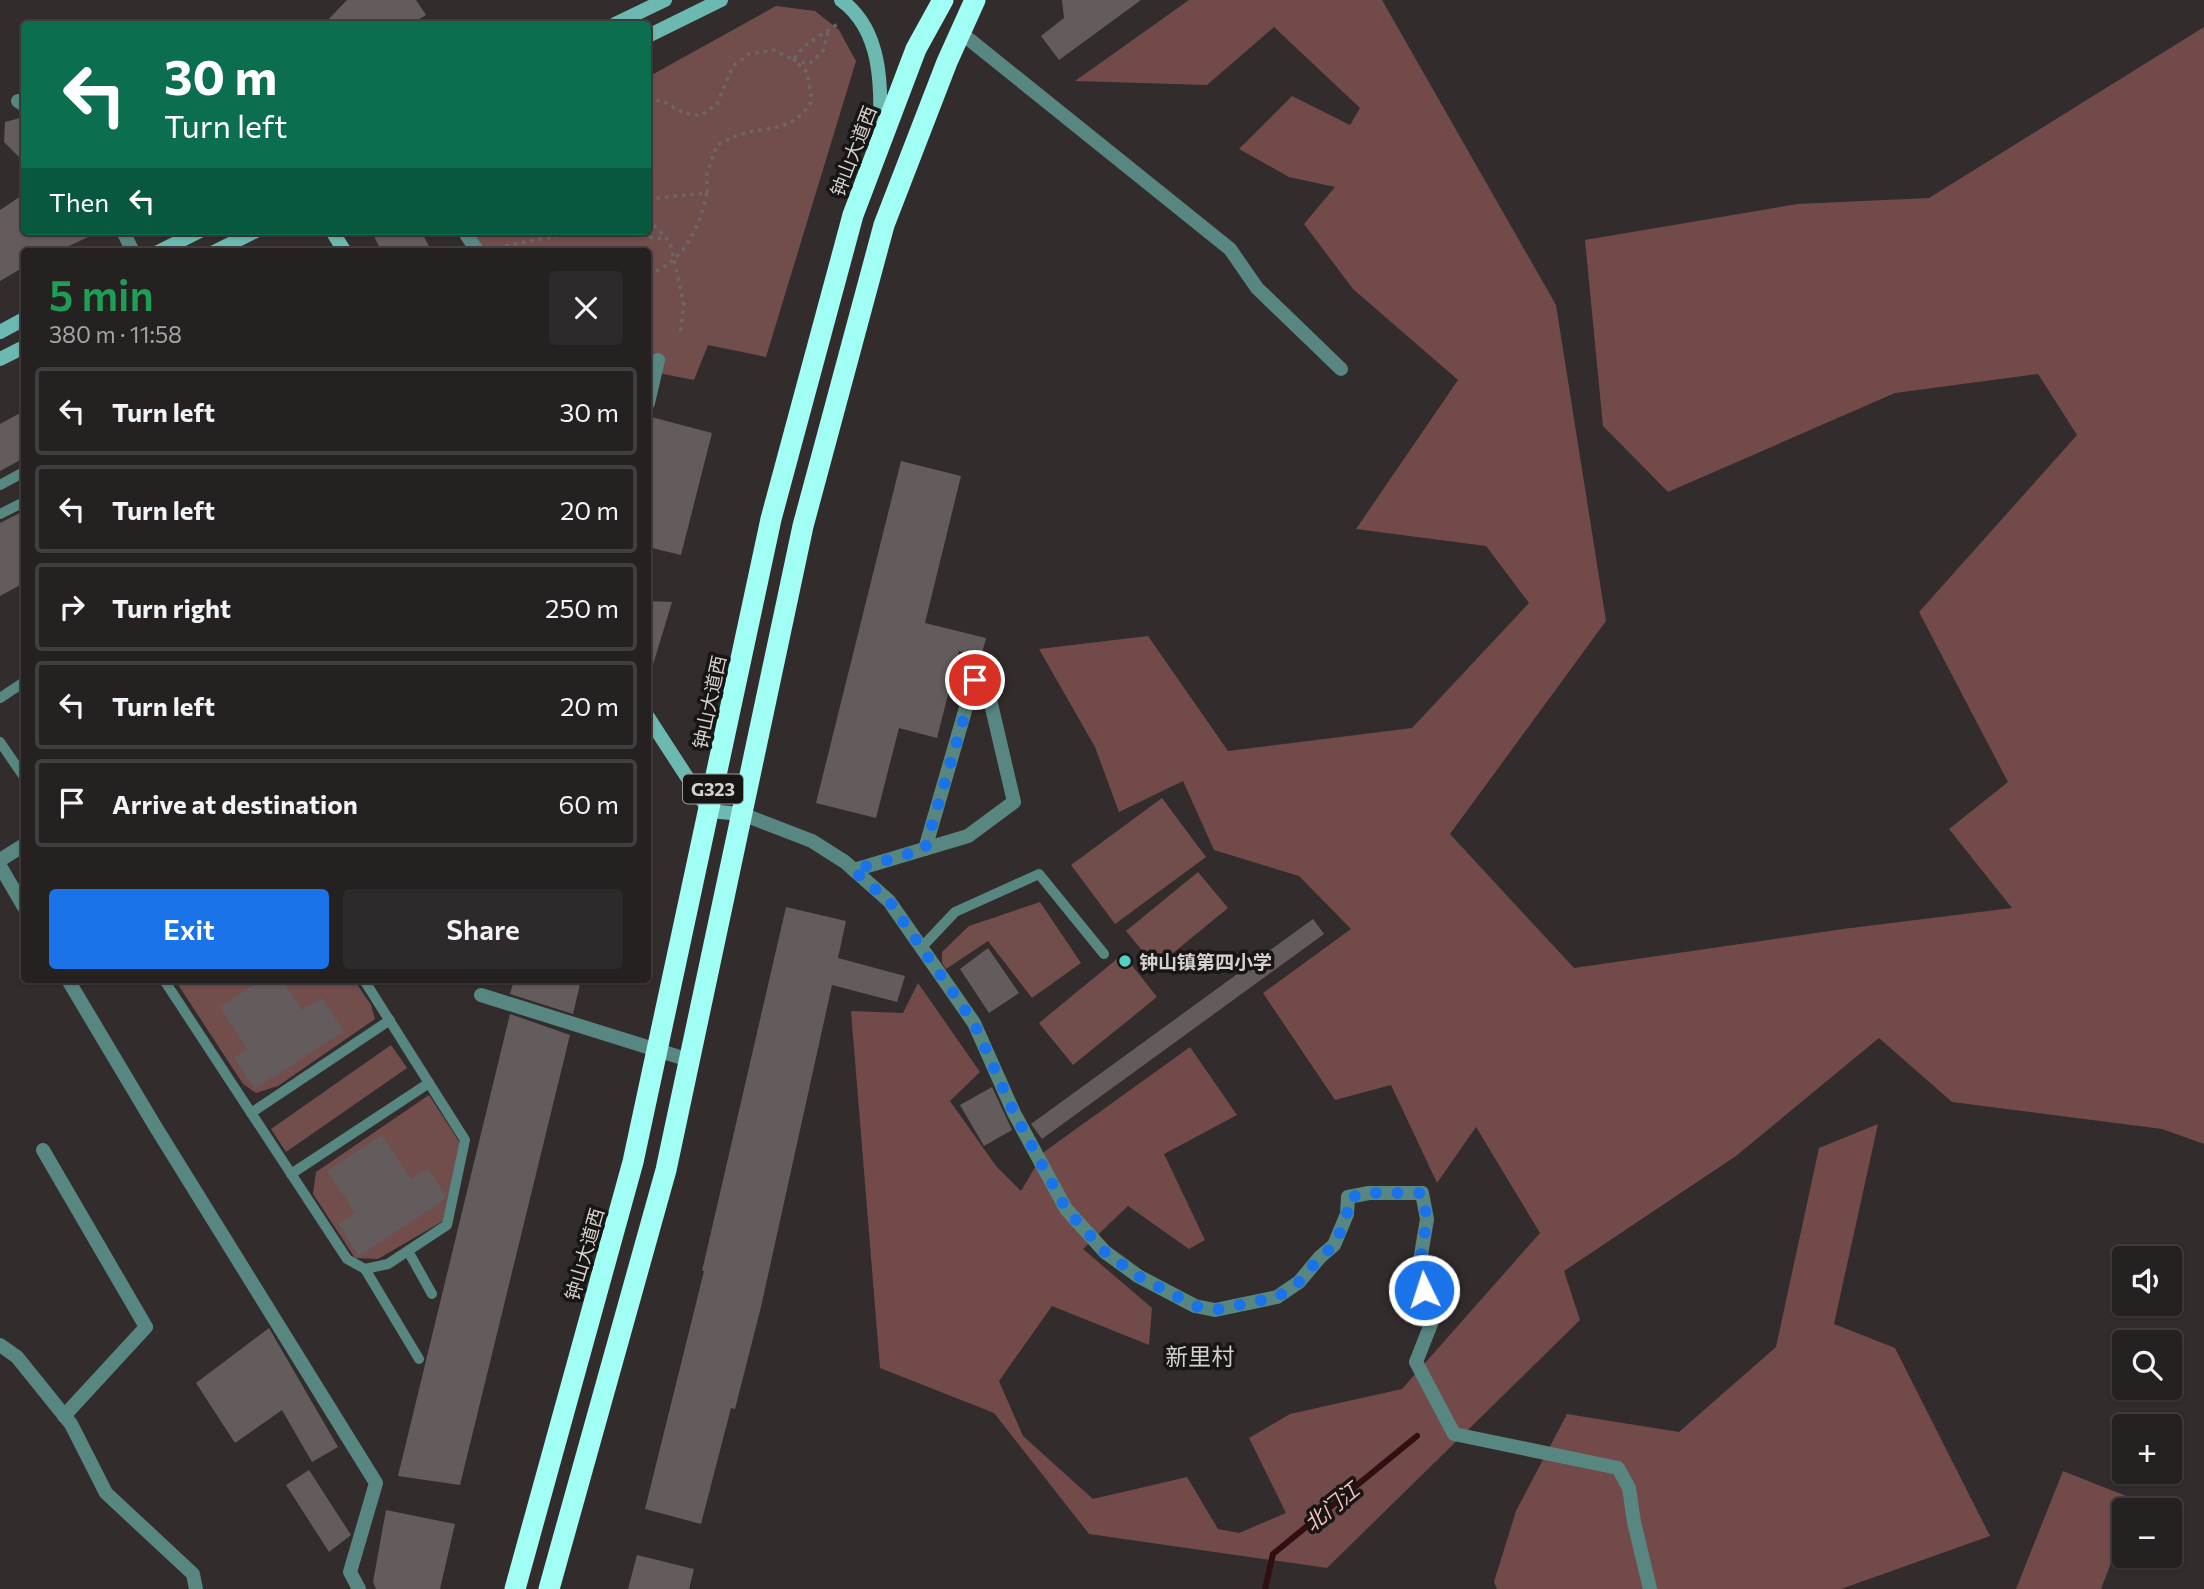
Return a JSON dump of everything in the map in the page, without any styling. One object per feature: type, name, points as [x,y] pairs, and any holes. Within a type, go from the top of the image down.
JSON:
[{"type":"highway","name":"钟山大道西","points":[[515,1589],[633,1162],[771,519],[853,215],[916,49],[943,0]]},
{"type":"highway","name":"G323","points":[[549,1589],[666,1170],[803,526],[884,225],[975,0]]},
{"type":"main road","points":[[621,21],[665,0]]},
{"type":"main road","points":[[651,35],[722,0]]},
{"type":"main road","points":[[841,0],[855,10],[874,47],[881,81],[880,144]]},
{"type":"main road","points":[[166,248],[192,235]]},
{"type":"main road","points":[[223,248],[248,235]]},
{"type":"main road","points":[[0,332],[21,321]]},
{"type":"main road","points":[[0,359],[21,348]]},
{"type":"main road","points":[[651,722],[709,811],[742,814]]},
{"type":"street","points":[[960,32],[1230,249],[1257,288],[1341,369]]},
{"type":"street","points":[[651,390],[658,360]]},
{"type":"street","points":[[853,870],[925,849],[968,836],[1014,802],[988,691],[975,680],[925,849]]},
{"type":"street","points":[[742,814],[812,841],[853,870],[889,901],[974,1023],[1014,1113],[1066,1209],[1105,1252],[1138,1276],[1195,1306],[1215,1310],[1277,1297],[1299,1282],[1320,1257],[1335,1245],[1347,1214],[1348,1198],[1368,1193],[1422,1193],[1427,1219],[1422,1266],[1431,1324],[1416,1362],[1454,1434],[1618,1468],[1629,1488],[1650,1589]]},
{"type":"street","points":[[0,860],[21,847]]},
{"type":"street","points":[[0,866],[21,902]]},
{"type":"street","points":[[70,983],[376,1483],[350,1572],[359,1589]]},
{"type":"street","points":[[481,995],[689,1060]]},
{"type":"street","points":[[43,1150],[146,1327],[64,1416]]},
{"type":"street","points":[[0,1345],[17,1357],[71,1424],[106,1493],[193,1574],[195,1589]]},
{"type":"lane","points":[[0,485],[21,474]]},
{"type":"lane","points":[[0,514],[21,504]]},
{"type":"lane","points":[[0,698],[21,684]]},
{"type":"lane","points":[[0,742],[21,773]]},
{"type":"lane","points":[[921,948],[955,912],[1039,874],[1104,954]]},
{"type":"lane","points":[[166,983],[347,1259],[365,1269],[419,1359]]},
{"type":"lane","points":[[365,1269],[388,1264],[447,1225],[464,1140],[366,983]]},
{"type":"lane","points":[[251,1113],[390,1020]]},
{"type":"lane","points":[[291,1174],[429,1083]]},
{"type":"lane","points":[[408,1251],[432,1294]]},
{"type":"path","points":[[794,60],[799,50],[828,32],[855,10]]},
{"type":"path","points":[[651,102],[661,100],[684,113],[699,116],[717,104],[733,66],[749,54],[774,50],[809,64],[822,51],[828,32]]},
{"type":"path","points":[[651,273],[674,258],[694,237],[708,193],[707,173],[717,145],[738,135],[780,129],[804,113],[812,101],[807,72],[794,60]]},
{"type":"path","points":[[651,199],[708,193]]},
{"type":"path","points":[[651,222],[667,239],[674,258],[684,305],[680,334]]},
{"type":"path","points":[[504,248],[503,246],[550,235]]},
{"type":"path","points":[[627,235],[667,239]]},
{"type":"shaded area","points":[[1189,0],[1382,0],[1556,305],[1606,621],[1450,834],[1574,968],[1843,929],[2012,908],[1949,829],[2008,782],[1919,612],[2077,435],[2038,374],[1895,393],[1668,492],[1603,426],[1585,240],[1797,204],[1929,198],[2204,27],[2204,1144],[2162,1129],[1952,1102],[1879,1038],[1736,1156],[1564,1271],[1580,1320],[1327,1568],[1089,1534],[994,1413],[880,1368],[851,1011],[903,1013],[918,983],[980,1072],[950,1101],[996,1166],[1021,1191],[1044,1152],[1190,1047],[1237,1115],[1164,1154],[1205,1240],[1189,1249],[1128,1206],[1083,1249],[1152,1308],[1149,1345],[1052,1306],[999,1381],[1023,1436],[1093,1499],[1187,1477],[1218,1529],[1239,1533],[1286,1513],[1249,1438],[1290,1414],[1402,1389],[1540,1233],[1476,1127],[1437,1183],[1391,1085],[1335,1100],[1263,993],[1351,929],[1299,876],[1214,850],[1183,781],[1119,812],[1095,747],[1039,649],[1148,636],[1228,751],[1412,728],[1529,603],[1486,546],[1356,529],[1458,380],[1353,289],[1304,224],[1335,187],[1289,177],[1239,149],[1292,96],[1350,125],[1360,108],[1274,27],[1207,85],[1075,81]]},
{"type":"shaded area","points":[[776,6],[815,11],[839,30],[856,61],[766,357],[708,345],[694,380],[651,372],[651,248],[483,248],[475,235],[651,235],[651,75]]},
{"type":"shaded area","points":[[1162,798],[1206,857],[1115,924],[1071,865]]},
{"type":"shaded area","points":[[1198,872],[1228,908],[1156,967],[1126,931]]},
{"type":"shaded area","points":[[1040,902],[1081,963],[1032,998],[988,941],[946,969],[942,963],[942,952],[969,926]]},
{"type":"shaded area","points":[[1123,954],[1157,997],[1073,1065],[1039,1023]]},
{"type":"shaded area","points":[[177,983],[356,983],[371,1005],[375,1019],[278,1086],[256,1093],[243,1084]]},
{"type":"shaded area","points":[[391,1045],[407,1068],[286,1152],[271,1129]]},
{"type":"shaded area","points":[[429,1095],[460,1143],[443,1221],[378,1259],[355,1258],[313,1194],[316,1172]]},
{"type":"shaded area","points":[[1878,1124],[1834,1324],[1895,1348],[1990,1536],[1841,1589],[1497,1589],[1494,1582],[1516,1511],[1567,1414],[1679,1432],[1776,1347],[1819,1148]]},
{"type":"shaded area","points":[[2063,1471],[2131,1498],[2112,1498],[2112,1560],[2101,1589],[2016,1589]]},
{"type":"building","points":[[347,0],[416,0],[426,15],[416,21],[327,21]]},
{"type":"building","points":[[1062,0],[1141,0],[1059,60],[1041,36],[1064,18]]},
{"type":"building","points":[[21,118],[21,159],[4,142],[5,122]]},
{"type":"building","points":[[21,196],[21,235],[92,235],[65,248],[21,248],[21,269],[0,281],[0,210]]},
{"type":"building","points":[[373,235],[423,235],[430,248],[380,248]]},
{"type":"building","points":[[21,413],[21,460],[0,471],[0,424]]},
{"type":"building","points":[[651,417],[712,433],[681,555],[651,548]]},
{"type":"building","points":[[901,461],[961,476],[925,623],[986,638],[981,657],[959,651],[937,738],[899,728],[876,818],[816,803]]},
{"type":"building","points":[[21,512],[21,585],[0,596],[0,523]]},
{"type":"building","points":[[651,601],[672,602],[652,668]]},
{"type":"building","points":[[786,907],[846,921],[838,958],[905,976],[897,1002],[832,985],[761,1307],[735,1409],[731,1408],[701,1524],[645,1509],[704,1271]]},
{"type":"building","points":[[1313,919],[1324,934],[1042,1139],[1031,1124]]},
{"type":"building","points":[[988,948],[1019,993],[989,1013],[960,969]]},
{"type":"building","points":[[256,983],[284,983],[302,1010],[322,998],[344,1031],[255,1089],[234,1058],[247,1049],[220,1007]]},
{"type":"building","points":[[513,983],[580,983],[573,1014],[510,994]]},
{"type":"building","points":[[510,1014],[570,1035],[460,1485],[398,1476]]},
{"type":"building","points":[[992,1087],[1012,1130],[984,1146],[960,1105]]},
{"type":"building","points":[[382,1135],[411,1179],[428,1168],[445,1195],[444,1200],[359,1256],[338,1224],[355,1213],[327,1171]]},
{"type":"building","points":[[269,1328],[338,1447],[312,1462],[282,1410],[235,1443],[196,1383]]},
{"type":"building","points":[[309,1470],[351,1535],[329,1552],[286,1485]]},
{"type":"building","points":[[386,1510],[455,1524],[440,1589],[376,1589],[373,1582]]},
{"type":"building","points":[[637,1555],[694,1569],[689,1589],[628,1589]]},
{"type":"waterway","name":"北门江","points":[[1265,1589],[1273,1554],[1417,1436]]},
{"type":"place","name":"钟山镇第四小学","points":[[1125,961]]},
{"type":"district","name":"新里村","points":[[1200,1356]]},
{"type":"route","points":[[975,680],[925,849],[853,870],[889,901],[974,1023],[1014,1113],[1066,1209],[1105,1252],[1138,1276],[1195,1306],[1215,1310],[1277,1297],[1299,1282],[1320,1257],[1335,1245],[1347,1214],[1348,1198],[1368,1193],[1422,1193],[1427,1219],[1421,1255],[1424,1290]]}]
